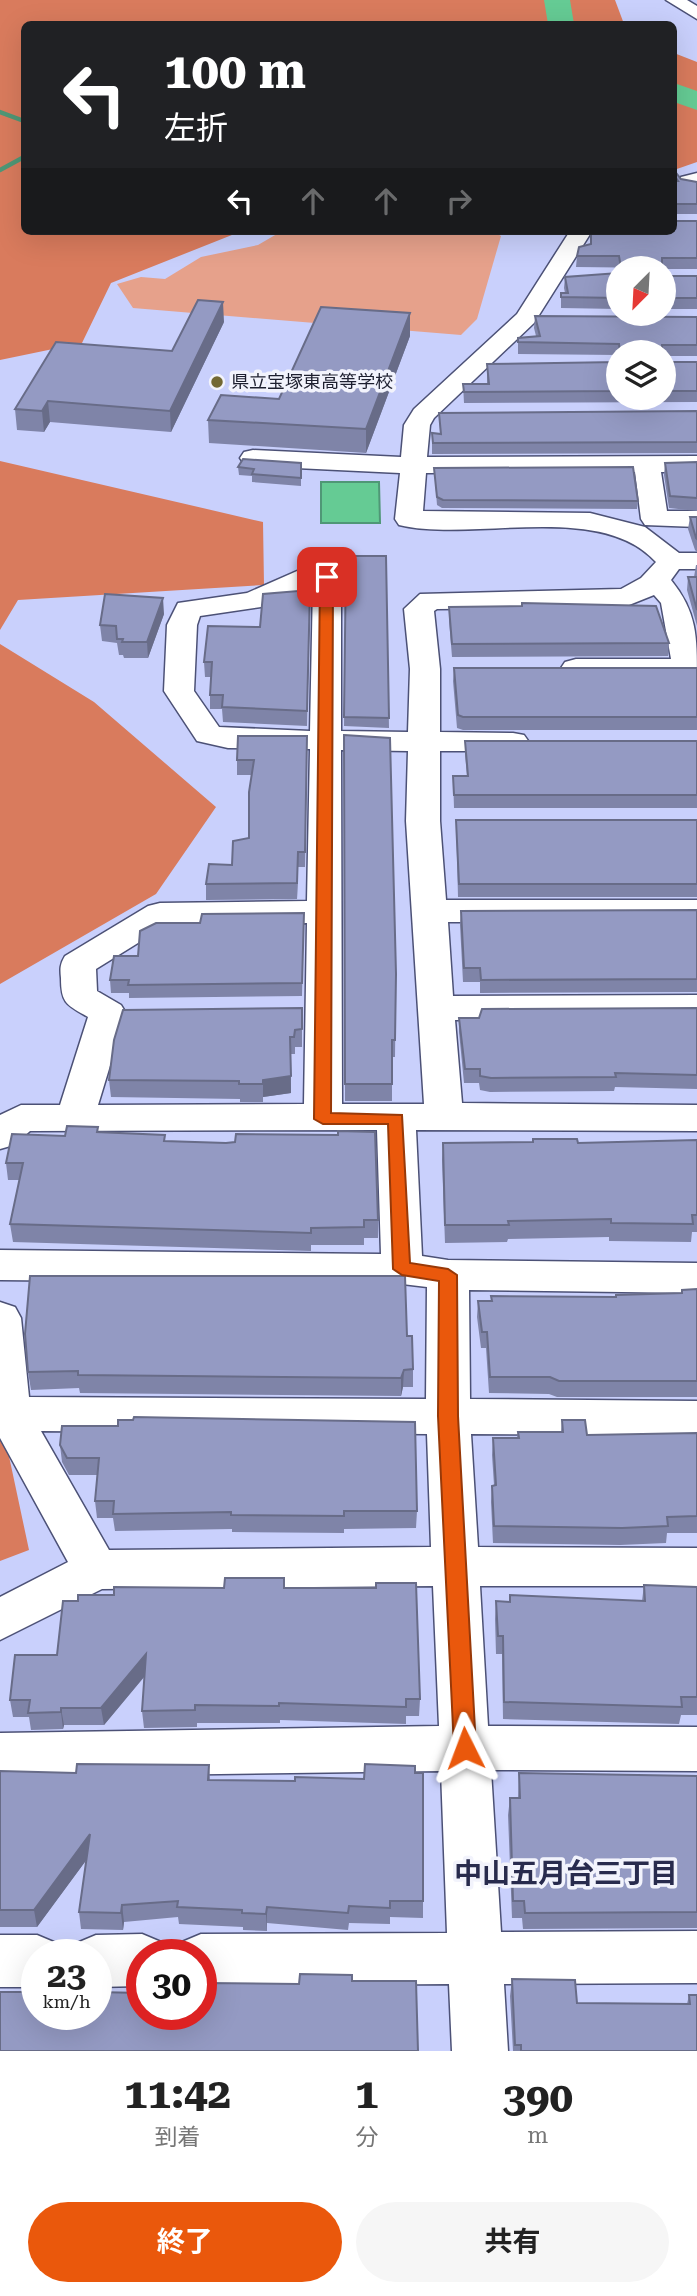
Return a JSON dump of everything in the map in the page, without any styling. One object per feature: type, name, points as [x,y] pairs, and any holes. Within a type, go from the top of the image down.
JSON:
[{"type":"street","points":[[676,0],[697,14]]},
{"type":"street","points":[[697,178],[689,182],[697,184]]},
{"type":"street","points":[[550,668],[692,668],[679,582],[645,537],[619,525],[590,521],[409,519],[412,464],[417,425],[423,414],[493,364],[526,318],[578,235]]},
{"type":"street","points":[[552,277],[579,277]]},
{"type":"street","points":[[526,318],[553,318]]},
{"type":"street","points":[[423,414],[464,414]]},
{"type":"street","points":[[253,458],[303,463],[697,464]]},
{"type":"street","points":[[646,464],[655,519],[697,519]]},
{"type":"street","points":[[323,1119],[310,1011],[324,912],[324,740],[327,577],[313,573],[277,593],[251,601],[188,609],[182,625],[179,691],[208,734],[228,739],[324,740],[423,742],[546,742]]},
{"type":"street","points":[[444,1118],[429,911],[437,821],[423,742],[439,669],[419,609],[430,600],[609,601],[679,582]]},
{"type":"street","points":[[429,911],[697,911]]},
{"type":"street","points":[[75,1118],[122,1013],[79,996],[78,964],[160,914],[324,912]]},
{"type":"street","points":[[435,1008],[697,1007]]},
{"type":"street","points":[[0,1136],[21,1118],[697,1118]]},
{"type":"street","points":[[396,1119],[402,1269]]},
{"type":"street","points":[[0,1265],[402,1269],[448,1275],[697,1278]]},
{"type":"street","points":[[448,1275],[448,1416],[480,2051]]},
{"type":"street","points":[[0,1318],[9,1414],[96,1570]]},
{"type":"street","points":[[9,1414],[697,1418]]},
{"type":"street","points":[[0,1620],[96,1570],[456,1566],[697,1567]]},
{"type":"street","points":[[0,1755],[465,1748],[697,1749]]},
{"type":"street","points":[[217,1960],[697,1957]]},
{"type":"street","points":[[0,1961],[21,1961]]},
{"type":"shaded area","points":[[0,0],[615,0],[623,21],[21,21],[21,235],[232,235],[111,283],[82,343],[0,360]]},
{"type":"shaded area","points":[[677,54],[697,62],[697,162],[677,169]]},
{"type":"shaded area","points":[[275,235],[501,236],[477,319],[461,335],[133,308],[117,284],[141,277],[165,279],[201,257],[258,245]]},
{"type":"shaded area","points":[[0,461],[263,522],[264,585],[18,600],[0,630]]},
{"type":"shaded area","points":[[321,482],[379,482],[380,523],[321,523]]},
{"type":"shaded area","points":[[0,644],[94,702],[216,807],[156,894],[0,984]]},
{"type":"shaded area","points":[[0,1414],[29,1550],[0,1561]]},
{"type":"building","points":[[677,174],[681,179],[697,182],[697,204],[677,204]]},
{"type":"building","points":[[677,221],[697,221],[697,258],[577,256],[579,247],[591,244],[591,235],[677,235]]},
{"type":"building","points":[[606,274],[606,298],[561,297],[561,293],[568,293],[565,277]]},
{"type":"building","points":[[676,276],[697,276],[697,298],[676,298]]},
{"type":"building","points":[[198,300],[223,302],[170,411],[48,401],[42,411],[15,409],[56,342],[172,351]]},
{"type":"building","points":[[321,307],[410,313],[366,429],[208,420],[221,395],[279,399]]},
{"type":"building","points":[[535,316],[606,316],[606,326],[676,326],[676,317],[697,317],[697,345],[676,345],[676,340],[606,340],[606,344],[518,342],[518,338],[540,336]]},
{"type":"building","points":[[606,362],[606,391],[464,392],[463,384],[489,384],[487,364]]},
{"type":"building","points":[[676,362],[697,362],[697,391],[676,391]]},
{"type":"building","points":[[697,411],[697,442],[433,443],[432,433],[441,434],[439,413]]},
{"type":"building","points":[[243,459],[301,463],[301,478],[252,474],[254,469],[238,467]]},
{"type":"building","points":[[697,462],[697,498],[670,496],[665,463]]},
{"type":"building","points":[[633,467],[638,501],[443,500],[437,497],[434,468]]},
{"type":"building","points":[[690,517],[697,517],[697,539],[696,538]]},
{"type":"building","points":[[346,556],[386,556],[389,718],[344,717]]},
{"type":"building","points":[[688,577],[697,577],[697,610]]},
{"type":"building","points":[[310,590],[307,711],[222,707],[223,695],[210,695],[212,662],[204,662],[208,626],[260,627],[263,594]]},
{"type":"building","points":[[105,594],[163,598],[147,642],[122,642],[123,639],[117,639],[116,626],[100,625]]},
{"type":"building","points":[[522,603],[656,606],[669,643],[452,644],[449,607],[522,606]]},
{"type":"building","points":[[454,668],[697,668],[697,717],[463,717],[458,715]]},
{"type":"building","points":[[344,735],[390,738],[396,974],[392,1084],[345,1084]]},
{"type":"building","points":[[238,736],[307,736],[305,852],[298,852],[297,883],[206,884],[209,864],[232,865],[233,841],[249,838],[249,792],[254,760],[237,760]]},
{"type":"building","points":[[465,741],[697,741],[697,795],[454,795],[453,776],[468,776]]},
{"type":"building","points":[[456,820],[697,820],[697,884],[459,884]]},
{"type":"building","points":[[697,910],[697,979],[481,980],[480,968],[464,968],[461,911]]},
{"type":"building","points":[[304,913],[302,983],[128,985],[129,980],[110,980],[114,956],[138,956],[140,931],[156,923],[200,923],[202,914]]},
{"type":"building","points":[[302,1008],[302,1029],[295,1030],[294,1037],[290,1037],[291,1076],[263,1080],[263,1084],[239,1084],[239,1081],[109,1080],[114,1040],[123,1010]]},
{"type":"building","points":[[697,1008],[697,1075],[615,1073],[616,1077],[491,1078],[480,1076],[480,1069],[465,1069],[459,1018],[479,1018],[482,1009]]},
{"type":"building","points":[[67,1126],[98,1127],[97,1132],[165,1135],[164,1141],[226,1143],[235,1142],[236,1134],[338,1135],[338,1131],[375,1132],[378,1220],[364,1220],[364,1227],[311,1228],[311,1233],[10,1224],[23,1163],[6,1163],[12,1134],[65,1136]]},
{"type":"building","points":[[533,1139],[577,1139],[578,1143],[697,1140],[697,1215],[692,1215],[693,1224],[611,1223],[611,1219],[508,1221],[509,1225],[445,1225],[443,1143],[533,1142]]},
{"type":"building","points":[[30,1276],[405,1276],[407,1336],[412,1336],[413,1369],[404,1370],[401,1378],[78,1375],[78,1371],[28,1372],[25,1334]]},
{"type":"building","points":[[697,1289],[697,1381],[559,1381],[550,1377],[490,1377],[487,1332],[482,1332],[478,1301],[492,1301],[491,1296],[616,1297],[682,1293],[682,1290]]},
{"type":"building","points":[[134,1417],[415,1422],[417,1511],[344,1511],[344,1516],[231,1515],[231,1512],[113,1514],[114,1501],[95,1501],[99,1458],[67,1458],[60,1445],[62,1426],[118,1426],[118,1420],[133,1420]]},
{"type":"building","points":[[562,1420],[585,1420],[587,1435],[697,1433],[697,1516],[667,1517],[668,1526],[494,1526],[492,1486],[496,1485],[493,1438],[519,1438],[518,1432],[563,1432]]},
{"type":"building","points":[[225,1578],[284,1578],[284,1588],[376,1588],[376,1583],[416,1583],[420,1699],[406,1699],[406,1707],[279,1703],[279,1706],[195,1705],[195,1710],[142,1711],[146,1654],[101,1708],[61,1708],[61,1712],[28,1713],[30,1700],[10,1700],[15,1655],[57,1655],[63,1601],[78,1601],[78,1595],[114,1595],[114,1587],[224,1588]]},
{"type":"building","points":[[644,1585],[697,1587],[697,1697],[681,1697],[682,1707],[504,1702],[503,1636],[498,1636],[496,1601],[510,1602],[510,1595],[645,1601]]},
{"type":"building","points":[[77,1764],[209,1765],[208,1780],[295,1781],[295,1777],[364,1779],[365,1764],[415,1766],[415,1773],[423,1773],[423,1901],[390,1901],[390,1908],[349,1906],[348,1913],[267,1907],[266,1914],[242,1913],[242,1910],[177,1907],[178,1901],[122,1905],[121,1913],[79,1912],[90,1834],[34,1910],[0,1910],[0,1771],[76,1773]]},
{"type":"building","points":[[519,1773],[697,1776],[697,1912],[525,1913],[524,1901],[513,1901],[510,1798],[520,1798]]},
{"type":"building","points":[[300,1974],[352,1975],[352,1981],[416,1981],[418,2051],[0,2051],[0,1992],[21,1992],[21,2030],[112,2030],[112,1992],[126,1993],[126,2030],[217,2030],[217,1983],[299,1984]]},
{"type":"building","points":[[512,1979],[575,1980],[577,2003],[690,2004],[689,1995],[697,1995],[697,2051],[521,2051],[521,2045],[515,2045]]},
{"type":"waterway","points":[[557,0],[560,21]]},
{"type":"waterway","points":[[677,93],[697,101]]},
{"type":"waterway","points":[[0,112],[21,120]]},
{"type":"waterway","points":[[0,170],[21,159]]},
{"type":"place","name":"県立宝塚東高等学校","points":[[217,382]]},
{"type":"district","name":"中山五月台三丁目","points":[[566,1873]]},
{"type":"route","points":[[327,577],[323,1119],[396,1119],[402,1269],[448,1275],[448,1416],[465,1748]]}]
